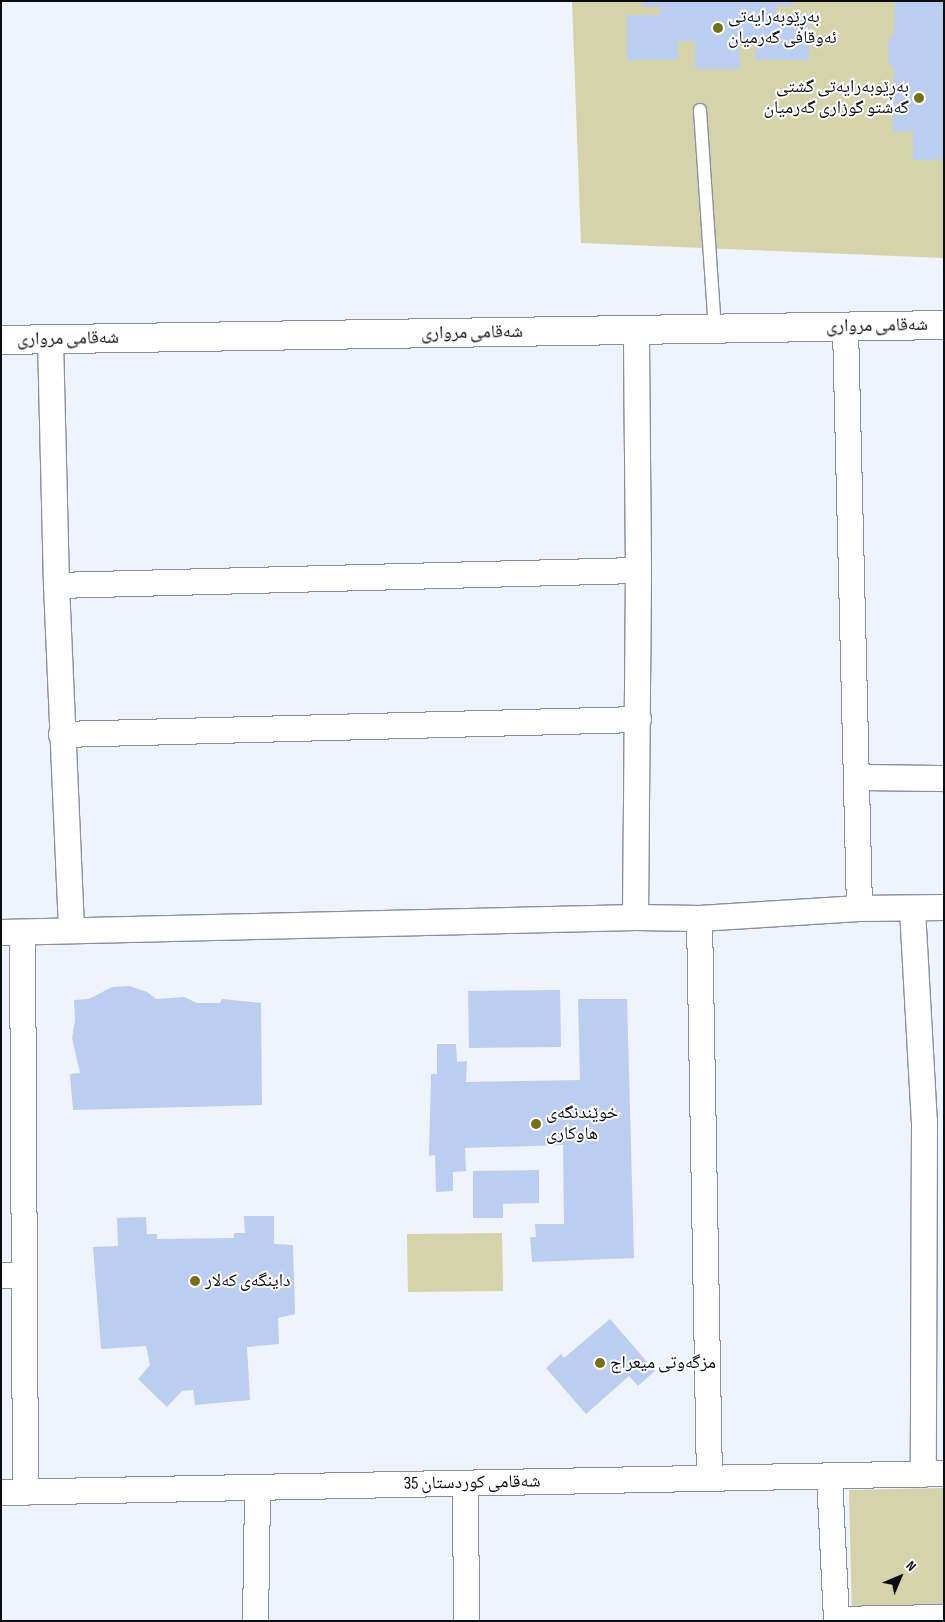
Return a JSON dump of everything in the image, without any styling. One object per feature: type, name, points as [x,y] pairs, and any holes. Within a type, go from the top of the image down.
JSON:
[{"type":"street","name":"شەقامی مرواری","points":[[1,340],[944,325]]},
{"type":"street","points":[[845,327],[859,908]]},
{"type":"street","points":[[634,916],[638,719],[636,330]]},
{"type":"street","points":[[50,340],[61,734],[71,929]]},
{"type":"street","points":[[56,585],[638,570]]},
{"type":"street","points":[[61,734],[638,719]]},
{"type":"street","points":[[856,777],[944,778]]},
{"type":"street","points":[[13,1492],[11,932],[634,916],[699,918],[859,908],[912,909],[944,907]]},
{"type":"street","points":[[912,909],[934,1120],[933,1473]]},
{"type":"street","points":[[699,918],[709,1478]]},
{"type":"street","name":"شەقامی کوردستان 35","points":[[13,1492],[933,1473]]},
{"type":"street","points":[[829,1476],[836,1620],[944,1617]]},
{"type":"street","points":[[465,1483],[466,1621]]},
{"type":"street","points":[[255,1621],[257,1487]]},
{"type":"lane","points":[[700,110],[715,329]]},
{"type":"green space","points":[[572,1],[944,1],[944,258],[581,243]]},
{"type":"green space","points":[[502,1233],[503,1291],[408,1292],[407,1234]]},
{"type":"green space","points":[[944,1488],[944,1621],[852,1621],[849,1490]]},
{"type":"building","name":"بەڕێوبەرایەتی ئەوقافی گەرمیان","points":[[643,1],[793,1],[793,6],[777,5],[776,14],[809,14],[809,60],[756,60],[755,42],[739,42],[740,69],[695,69],[695,41],[678,41],[678,60],[627,60],[627,15],[660,15],[660,7],[643,7]]},
{"type":"building","name":"بەڕێوبەرایەتی گشتی گەشتو گوزاری گەرمیان","points":[[895,1],[944,1],[944,159],[913,160],[913,131],[893,132],[894,66],[888,65],[889,36],[894,36]]},
{"type":"building","points":[[129,986],[147,992],[156,999],[184,997],[197,1003],[220,1003],[222,999],[261,1003],[262,1105],[73,1110],[70,1074],[80,1073],[72,1038],[75,1020],[74,1000],[89,999],[112,987]]},
{"type":"building","points":[[560,990],[561,1047],[469,1048],[468,991]]},
{"type":"building","points":[[578,999],[627,999],[634,1258],[532,1262],[530,1237],[536,1237],[535,1224],[564,1224],[563,1145],[465,1148],[466,1171],[453,1172],[453,1191],[436,1192],[435,1155],[429,1156],[431,1074],[437,1074],[437,1044],[456,1044],[457,1062],[467,1061],[466,1082],[580,1080]]},
{"type":"building","points":[[539,1170],[539,1203],[503,1204],[503,1218],[473,1218],[473,1171]]},
{"type":"building","name":"داینگەی کەلار","points":[[244,1216],[274,1216],[274,1244],[293,1245],[295,1314],[278,1318],[279,1344],[247,1347],[250,1400],[195,1405],[193,1390],[182,1391],[167,1407],[138,1379],[150,1365],[146,1346],[101,1349],[93,1247],[118,1246],[117,1218],[146,1217],[147,1234],[157,1234],[157,1239],[234,1238],[234,1233],[245,1233]]},
{"type":"building","name":"مزگەوتی میعراج","points":[[610,1319],[655,1371],[638,1386],[629,1376],[586,1414],[546,1368],[561,1354],[564,1358]]},
{"type":"place","name":"بەڕێوبەرایەتی ئەوقافی گەرمیان","points":[[718,28]]},
{"type":"place","name":"بەڕێوبەرایەتی گشتی گەشتو گوزاری گەرمیان","points":[[919,98]]},
{"type":"place","name":"خوێندنگەی هاوکاری","points":[[536,1124]]},
{"type":"place","name":"داینگەی کەلار","points":[[195,1281]]},
{"type":"place","name":"مزگەوتی میعراج","points":[[600,1363]]}]
